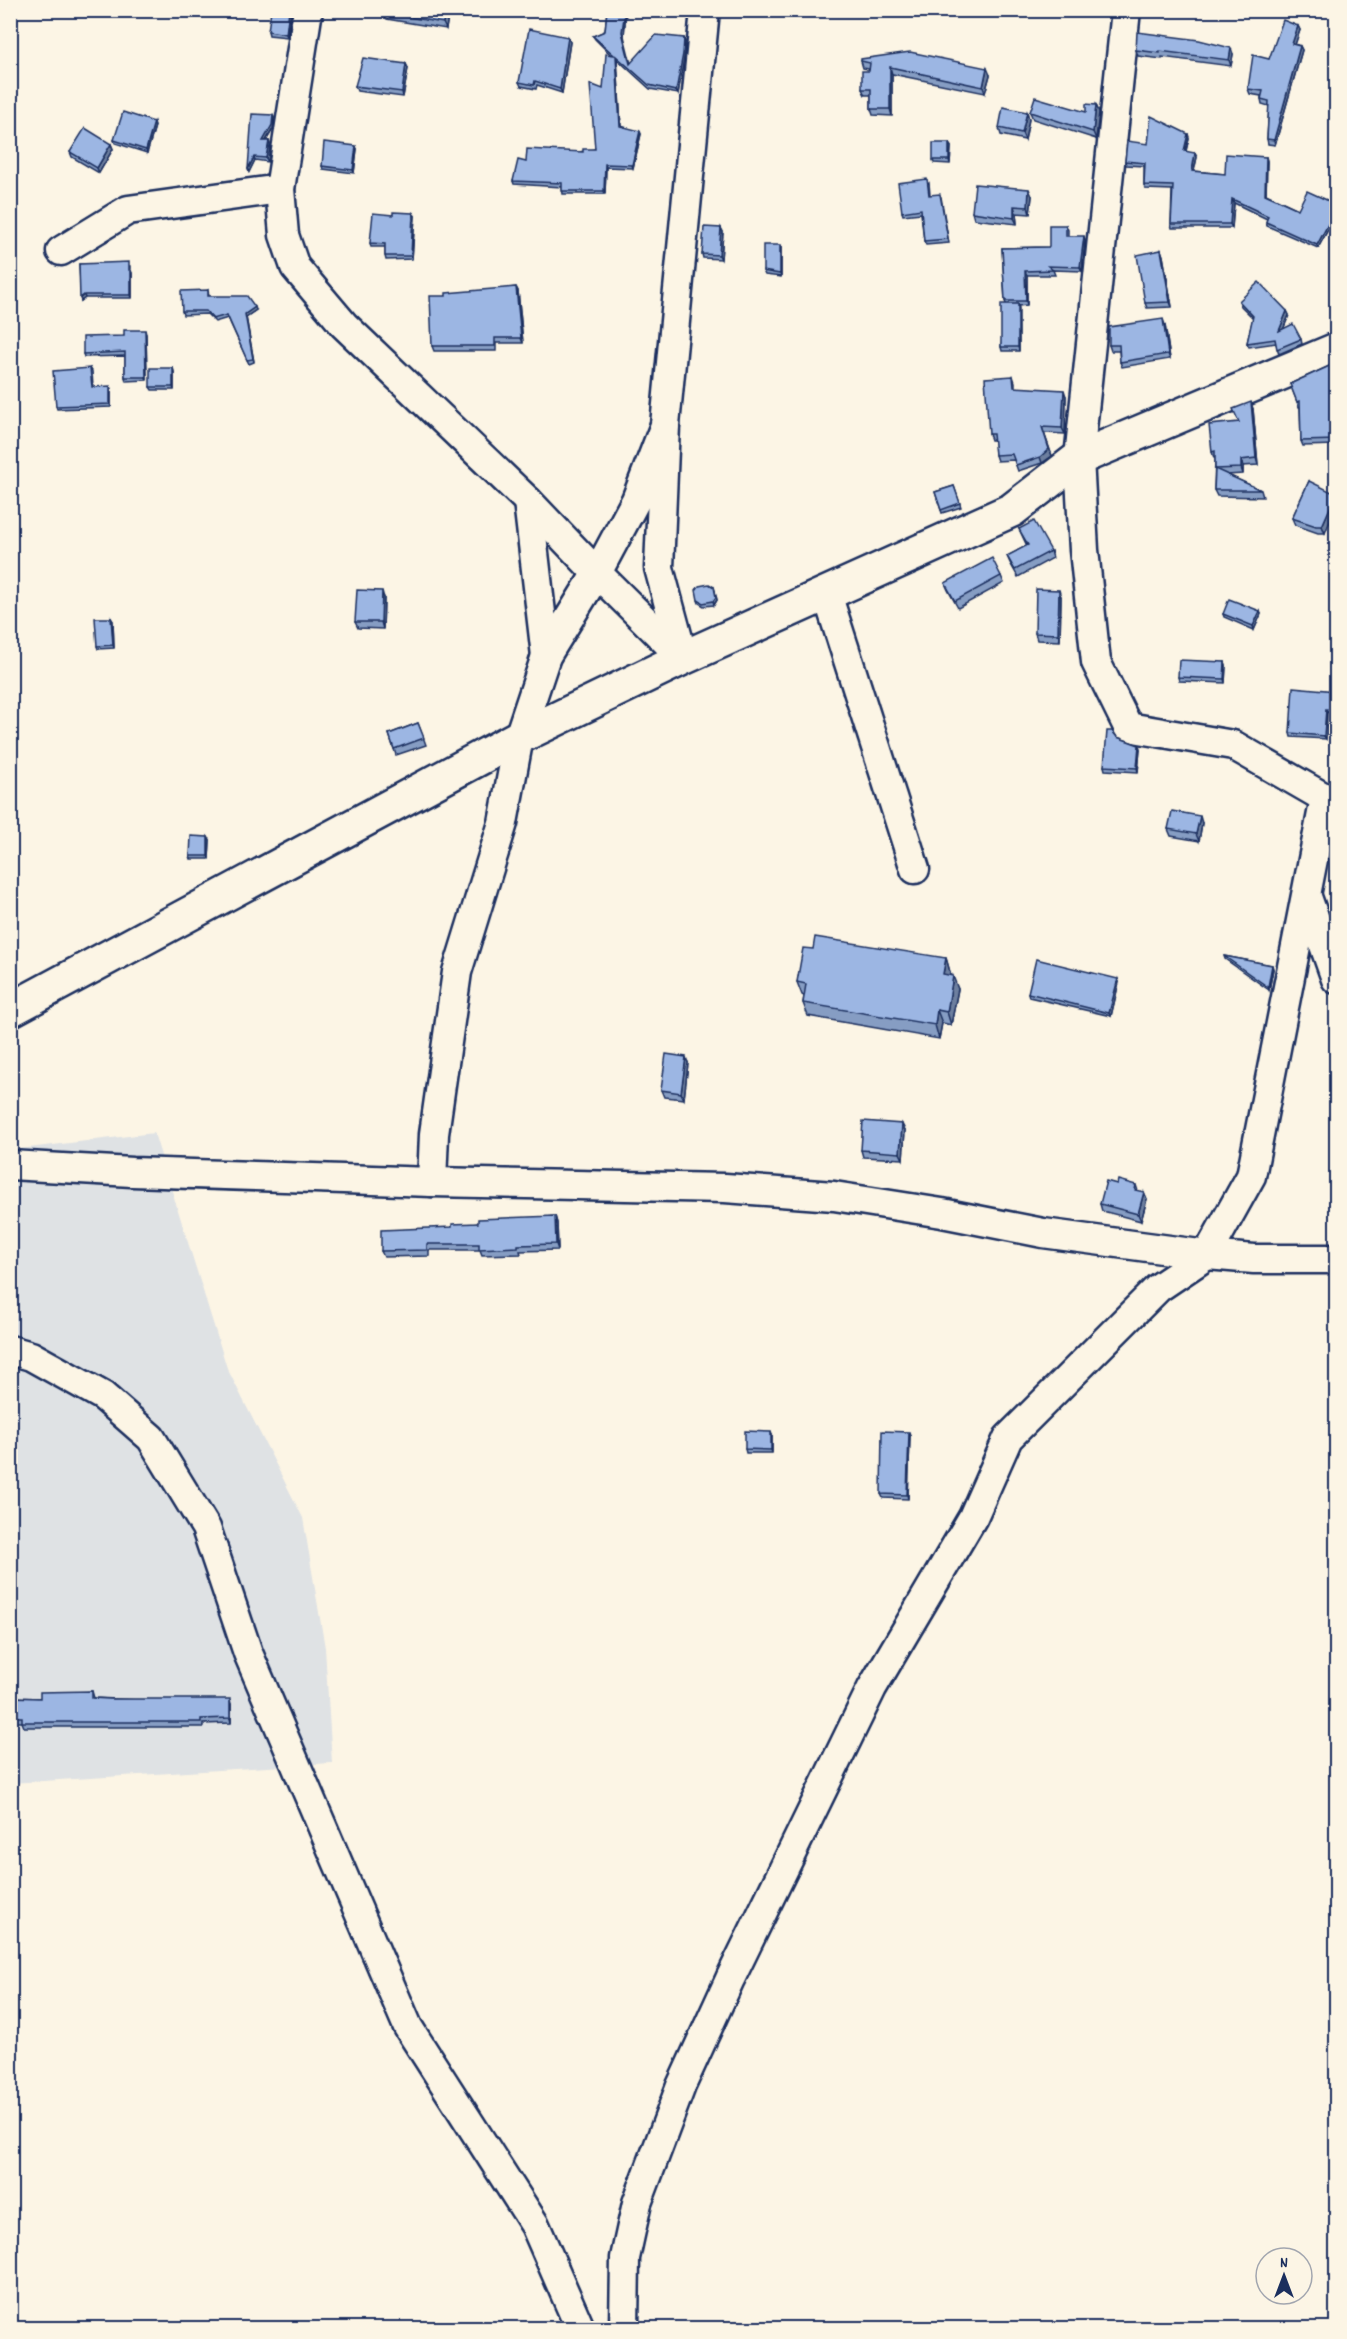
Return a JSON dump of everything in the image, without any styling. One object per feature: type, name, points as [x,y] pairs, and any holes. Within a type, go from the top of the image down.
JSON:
[{"type":"main road","points":[[10,1010],[519,737],[683,658],[1012,510],[1079,458],[1336,350]]},
{"type":"street","points":[[308,10],[280,189],[284,236],[295,267],[344,325],[528,501],[683,658]]},
{"type":"street","points":[[683,658],[659,568],[665,425],[705,10]]},
{"type":"street","points":[[624,2328],[625,2258],[638,2203],[681,2086],[730,1979],[872,1688],[973,1517],[1008,1438],[1158,1288],[1207,1255],[1251,1176],[1325,798],[1233,745],[1128,728],[1096,662],[1084,550],[1079,458],[1126,10]]},
{"type":"street","points":[[61,251],[128,210],[280,189]]},
{"type":"street","points":[[432,1182],[434,1134],[457,972],[503,823],[519,737],[546,656],[597,573],[636,500],[665,425]]},
{"type":"street","points":[[528,501],[546,656]]},
{"type":"street","points":[[826,594],[915,869]]},
{"type":"street","points":[[1307,895],[1336,979]]},
{"type":"street","points":[[10,1166],[432,1182],[725,1188],[834,1196],[942,1213],[1042,1233],[1207,1255],[1254,1259],[1336,1259]]},
{"type":"street","points":[[10,1350],[30,1356],[103,1396],[150,1438],[206,1528],[248,1653],[408,2027],[535,2225],[580,2328]]},
{"type":"shaded area","points":[[154,1133],[227,1368],[303,1518],[325,1648],[332,1763],[11,1783],[11,1150]]},
{"type":"building","points":[[271,10],[289,10],[286,34],[268,31]]},
{"type":"building","points":[[385,10],[445,10],[443,23],[385,13]]},
{"type":"building","points":[[607,10],[625,10],[622,32],[630,64],[656,35],[684,38],[676,91],[649,85],[616,56],[620,126],[640,131],[632,165],[605,164],[604,191],[562,191],[562,183],[513,181],[518,160],[526,162],[527,149],[583,152],[583,149],[595,149],[590,84],[603,89],[606,54],[614,55],[593,36],[605,31]]},
{"type":"building","points":[[1283,20],[1298,26],[1292,44],[1300,46],[1274,140],[1267,139],[1269,101],[1261,99],[1263,91],[1248,89],[1253,55],[1269,59]]},
{"type":"building","points":[[529,29],[568,37],[560,89],[535,81],[534,85],[519,82]]},
{"type":"building","points":[[1137,32],[1199,40],[1231,48],[1229,60],[1136,50]]},
{"type":"building","points":[[910,52],[987,68],[983,87],[890,67],[890,109],[871,109],[871,89],[862,89],[862,71],[869,71],[870,63],[861,61],[861,59]]},
{"type":"building","points":[[363,58],[406,64],[402,92],[355,86]]},
{"type":"building","points":[[1035,97],[1086,112],[1086,104],[1096,105],[1093,132],[1030,112]]},
{"type":"building","points":[[1003,107],[1027,112],[1022,133],[999,128]]},
{"type":"building","points":[[123,112],[154,122],[146,150],[114,140]]},
{"type":"building","points":[[252,114],[273,115],[272,125],[263,141],[269,141],[266,158],[254,157],[248,169]]},
{"type":"building","points":[[1151,116],[1188,134],[1184,151],[1195,153],[1192,171],[1225,174],[1226,154],[1266,157],[1265,194],[1298,209],[1307,191],[1329,201],[1330,180],[1336,180],[1336,209],[1317,245],[1266,222],[1268,216],[1232,199],[1230,224],[1171,224],[1173,186],[1144,185],[1145,163],[1125,161],[1127,141],[1148,144]]},
{"type":"building","points":[[85,128],[111,144],[97,168],[70,152]]},
{"type":"building","points":[[324,142],[356,146],[353,170],[322,166]]},
{"type":"building","points":[[933,143],[949,143],[949,160],[933,160]]},
{"type":"building","points":[[927,179],[929,195],[940,194],[948,239],[924,241],[921,209],[902,212],[898,183]]},
{"type":"building","points":[[975,184],[1029,189],[1028,207],[1014,206],[1014,218],[972,212]]},
{"type":"building","points":[[393,212],[413,213],[411,256],[385,256],[385,244],[370,243],[373,213],[393,215]]},
{"type":"building","points":[[1049,225],[1066,225],[1066,236],[1084,236],[1080,267],[1048,266],[1053,270],[1025,271],[1026,301],[1005,301],[1002,248],[1049,247]]},
{"type":"building","points":[[704,227],[721,228],[719,255],[702,254]]},
{"type":"building","points":[[763,245],[780,245],[780,274],[763,271]]},
{"type":"building","points":[[1161,250],[1170,302],[1145,303],[1137,255]]},
{"type":"building","points":[[129,262],[131,295],[84,295],[80,298],[79,264]]},
{"type":"building","points":[[1259,282],[1287,311],[1279,331],[1293,324],[1301,339],[1277,349],[1275,339],[1247,343],[1253,316],[1239,301]]},
{"type":"building","points":[[516,287],[521,338],[495,338],[495,346],[432,346],[430,296]]},
{"type":"building","points":[[208,290],[208,296],[247,296],[255,307],[245,314],[253,359],[247,360],[227,315],[213,319],[206,311],[182,311],[181,291]]},
{"type":"building","points":[[1001,304],[1018,304],[1018,347],[1001,347]]},
{"type":"building","points":[[1163,319],[1168,354],[1120,362],[1119,345],[1109,345],[1109,327]]},
{"type":"building","points":[[124,330],[145,330],[146,377],[125,377],[125,352],[83,354],[83,337],[124,336]]},
{"type":"building","points":[[1336,363],[1336,440],[1301,441],[1300,401],[1297,402],[1290,384]]},
{"type":"building","points":[[90,368],[92,387],[110,386],[110,404],[56,406],[53,371]]},
{"type":"building","points":[[150,368],[173,368],[173,387],[150,387]]},
{"type":"building","points":[[1013,376],[1014,387],[1064,390],[1062,428],[1042,427],[1049,449],[1040,457],[1016,465],[1012,454],[995,455],[993,434],[989,434],[985,378]]},
{"type":"building","points":[[1251,402],[1256,458],[1241,460],[1241,468],[1215,469],[1215,451],[1212,452],[1209,425],[1239,422],[1233,409]]},
{"type":"building","points":[[1215,469],[1261,490],[1214,490]]},
{"type":"building","points":[[1309,481],[1336,494],[1322,526],[1292,518]]},
{"type":"building","points":[[954,486],[960,503],[941,510],[935,492]]},
{"type":"building","points":[[1034,521],[1051,551],[1015,570],[1007,556],[1028,545],[1019,529]]},
{"type":"building","points":[[992,558],[1001,576],[955,601],[945,583]]},
{"type":"building","points":[[709,584],[714,587],[716,597],[713,601],[703,603],[698,600],[696,590],[699,586]]},
{"type":"building","points":[[1036,589],[1059,590],[1058,634],[1035,633]]},
{"type":"building","points":[[357,590],[382,591],[381,622],[355,622]]},
{"type":"building","points":[[1229,599],[1260,611],[1253,626],[1223,614]]},
{"type":"building","points":[[95,618],[111,618],[113,645],[97,646]]},
{"type":"building","points":[[1179,660],[1225,662],[1224,679],[1178,677]]},
{"type":"building","points":[[1293,687],[1336,691],[1336,711],[1326,709],[1324,736],[1290,733]]},
{"type":"building","points":[[418,723],[424,738],[394,749],[389,734]]},
{"type":"building","points":[[1107,731],[1112,731],[1117,737],[1139,745],[1137,768],[1104,766]]},
{"type":"building","points":[[1172,811],[1200,816],[1196,834],[1168,829]]},
{"type":"building","points":[[191,836],[208,837],[208,856],[190,856]]},
{"type":"building","points":[[815,937],[946,958],[943,974],[953,976],[947,1012],[937,1010],[935,1025],[803,1003],[806,984],[797,982],[803,948],[813,949]]},
{"type":"building","points":[[1224,956],[1272,965],[1268,987]]},
{"type":"building","points":[[1036,959],[1118,979],[1109,1013],[1028,993]]},
{"type":"building","points":[[666,1054],[686,1057],[681,1093],[661,1090]]},
{"type":"building","points":[[863,1121],[902,1124],[900,1153],[861,1150]]},
{"type":"building","points":[[1118,1180],[1136,1185],[1135,1190],[1144,1192],[1138,1214],[1100,1204],[1106,1181],[1117,1184]]},
{"type":"building","points":[[555,1216],[556,1244],[479,1249],[479,1244],[427,1244],[427,1250],[381,1251],[381,1230],[452,1227],[452,1224],[478,1223],[478,1219]]},
{"type":"building","points":[[745,1431],[771,1432],[771,1450],[745,1449]]},
{"type":"building","points":[[882,1431],[909,1432],[907,1495],[881,1494]]},
{"type":"building","points":[[92,1691],[92,1698],[230,1699],[230,1718],[201,1719],[201,1722],[22,1722],[22,1717],[10,1717],[10,1697],[40,1698],[40,1692]]}]
